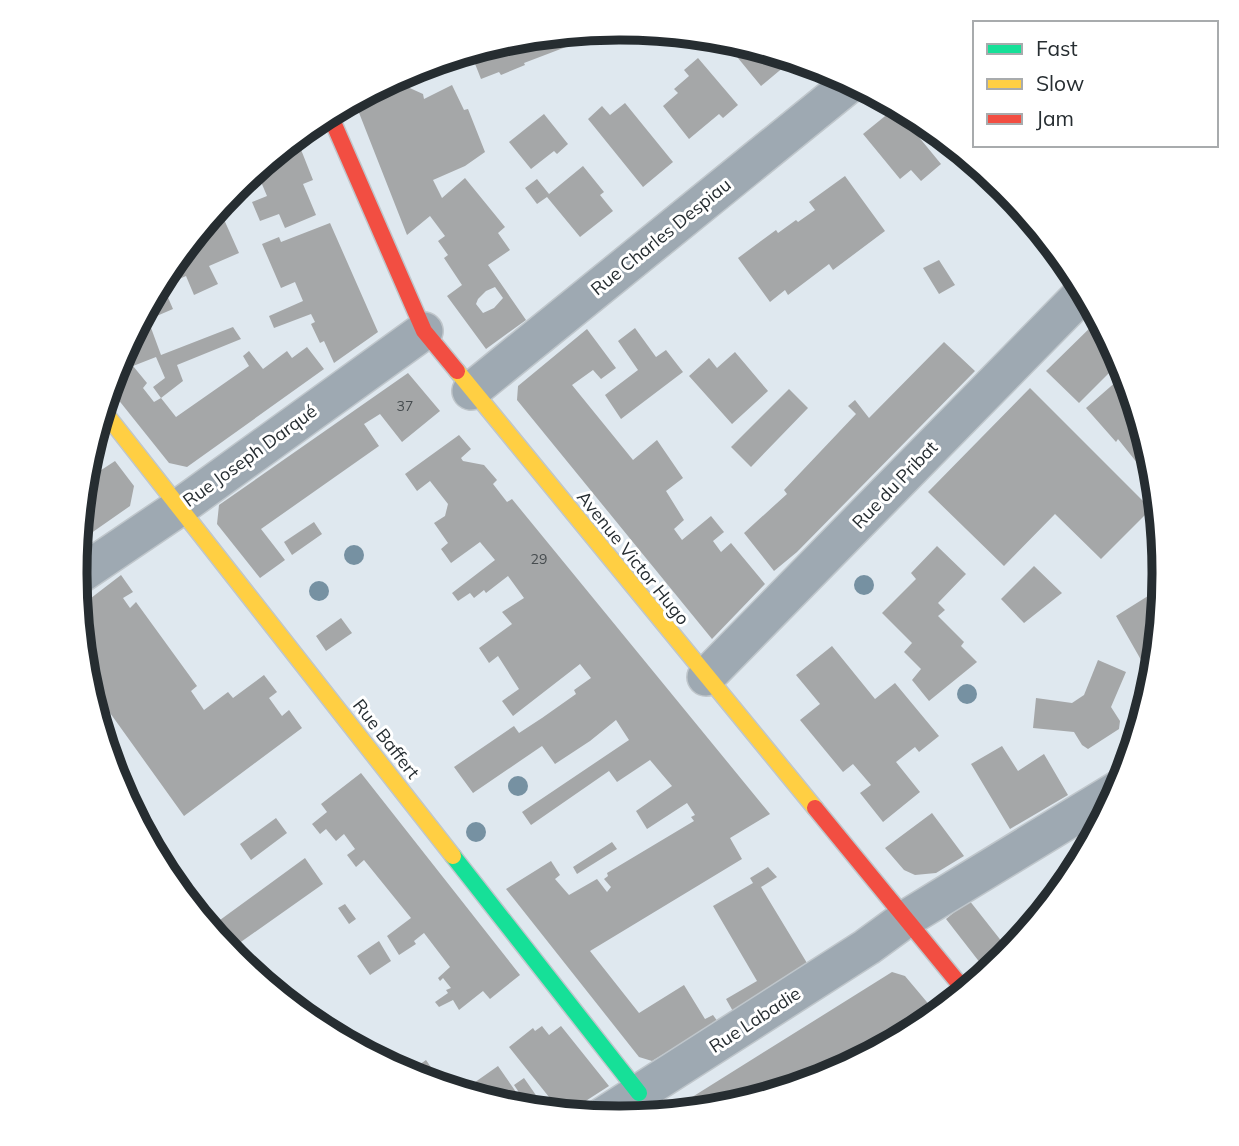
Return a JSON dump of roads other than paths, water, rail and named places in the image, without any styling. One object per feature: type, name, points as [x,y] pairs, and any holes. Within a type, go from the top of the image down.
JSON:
[{"type":"main road","name":"Avenue Victor Hugo","points":[[333,125],[424,331],[959,984]]},
{"type":"main road","name":"Rue Baffert","points":[[110,419],[639,1093]]},
{"type":"street","name":"Rue Charles Despiau","points":[[471,391],[843,90]]},
{"type":"street","name":"Rue du Pribat","points":[[706,677],[1076,300]]},
{"type":"street","name":"Rue Joseph Darqué","points":[[87,570],[180,507],[424,331]]},
{"type":"street","name":"Rue Labadie","points":[[619,1106],[867,947],[904,920],[1101,800]]}]
